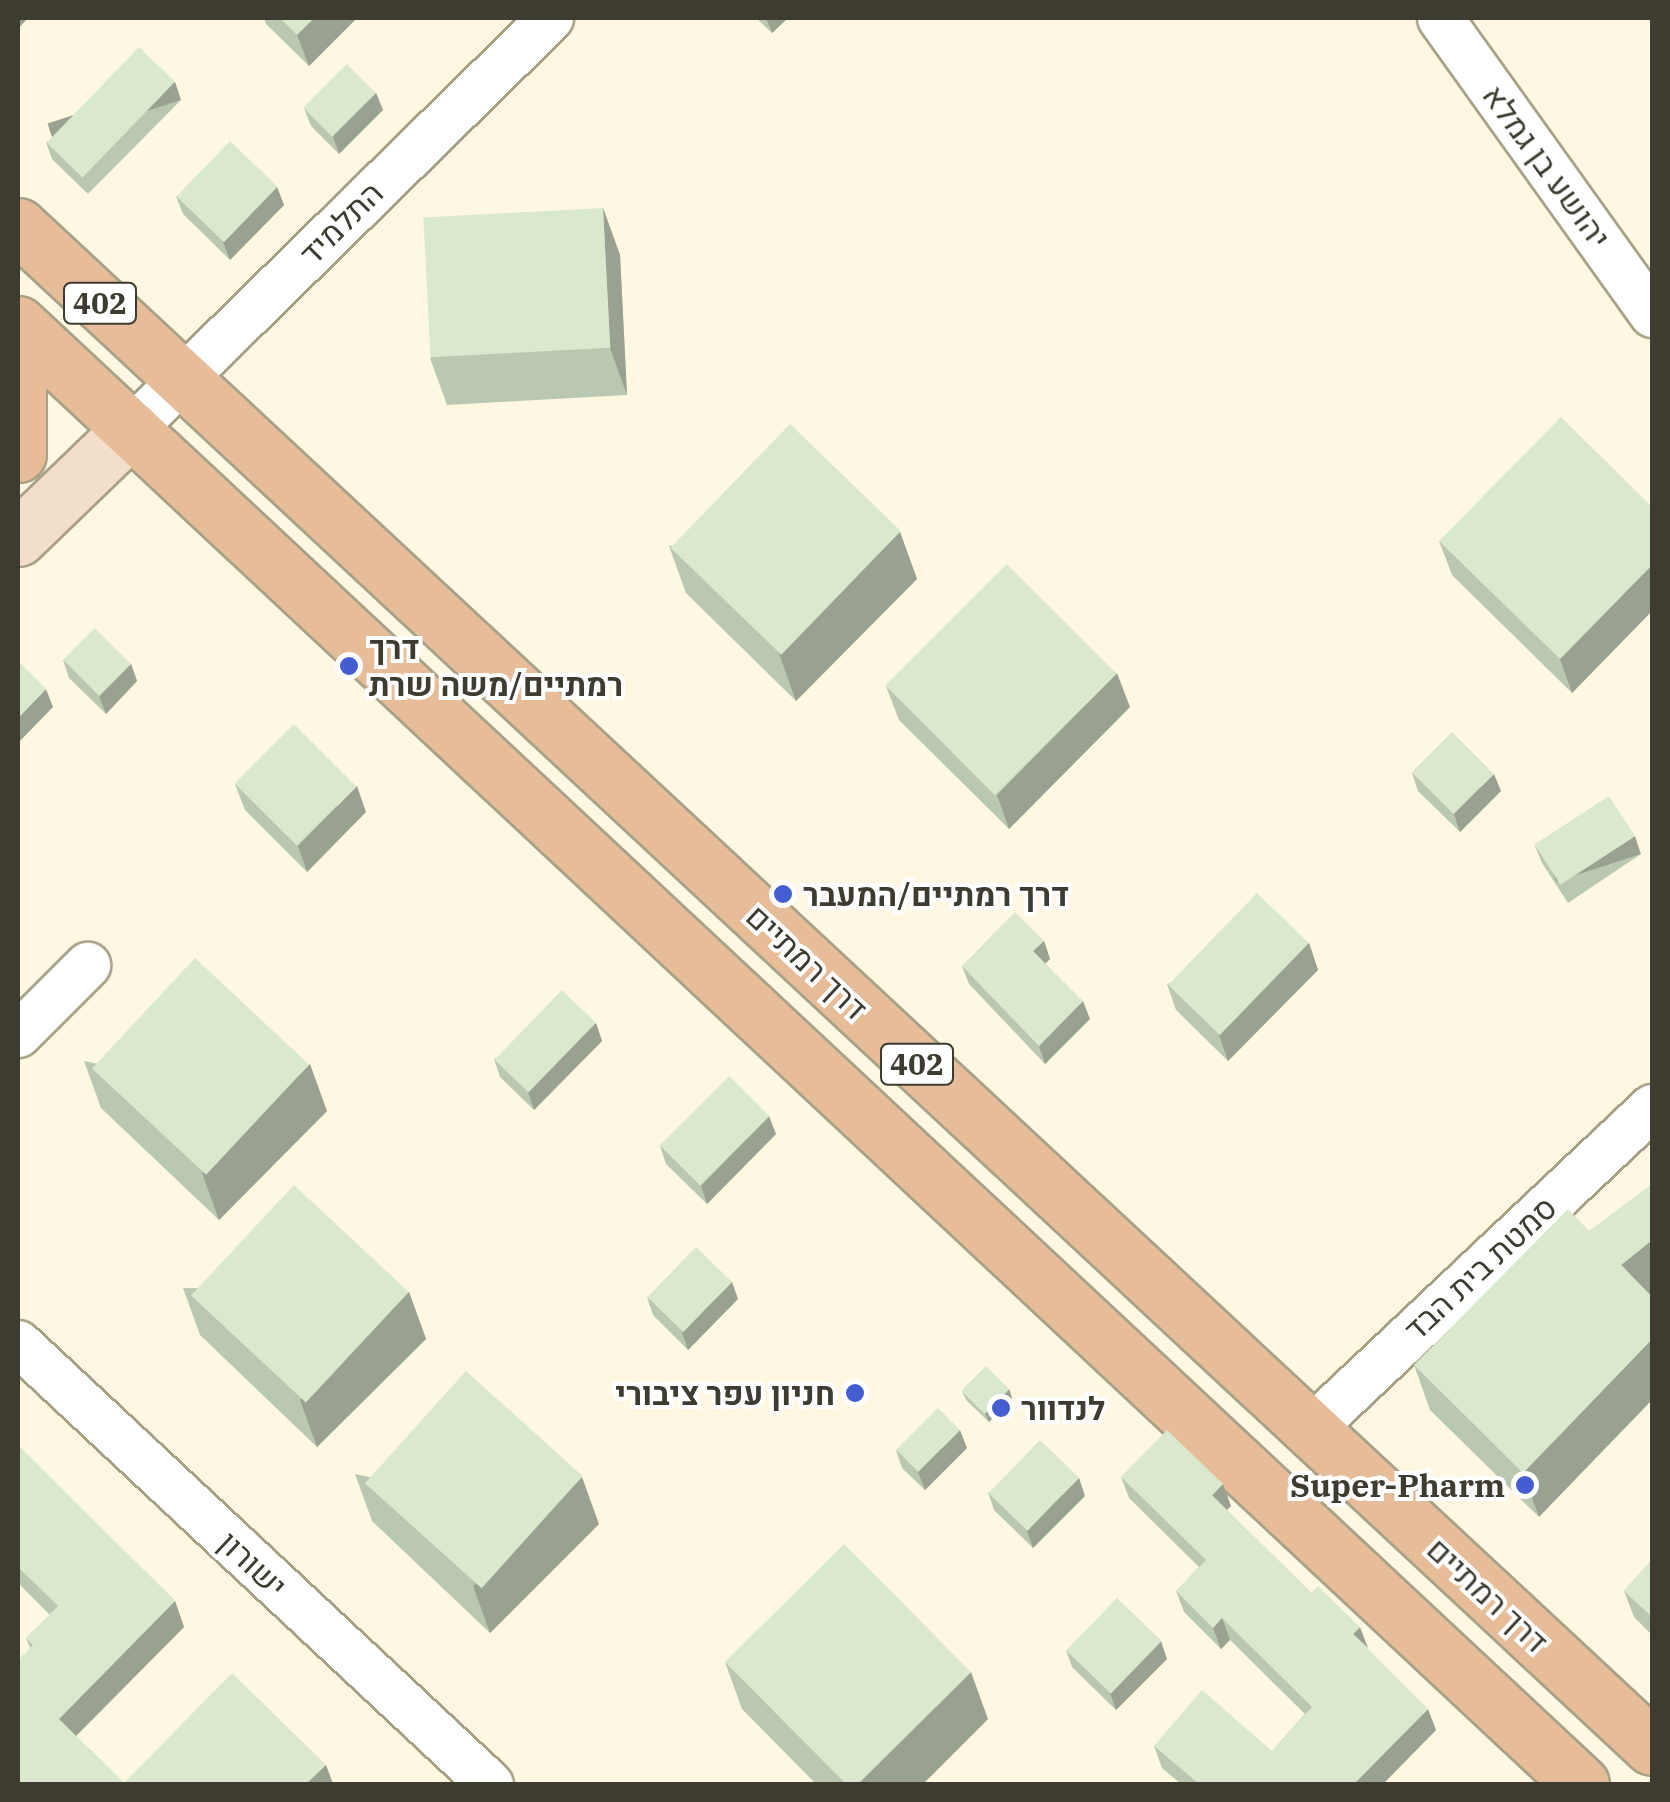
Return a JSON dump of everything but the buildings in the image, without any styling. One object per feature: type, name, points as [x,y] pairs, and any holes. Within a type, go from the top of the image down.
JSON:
[{"type":"main road","name":"402","points":[[18,226],[182,379]]},
{"type":"main road","name":"402","points":[[18,324],[1581,1784]]},
{"type":"main road","name":"דרך רמתיים","points":[[182,379],[1652,1747]]},
{"type":"main road","points":[[18,380],[18,454]]},
{"type":"street","name":"התלמיד","points":[[132,429],[550,18]]},
{"type":"street","name":"יהושע בן גמלא","points":[[1440,18],[1652,314]]},
{"type":"street","points":[[18,538],[132,429]]},
{"type":"street","points":[[18,1034],[88,966]]},
{"type":"street","name":"סמטת בית הבד","points":[[1310,1430],[1652,1108]]},
{"type":"street","name":"ישורון","points":[[25,1367],[471,1778]]},
{"type":"place","name":"דרך רמתיים/משה שרת","points":[[349,666]]},
{"type":"place","name":"דרך רמתיים/המעבר","points":[[783,894]]},
{"type":"place","name":"חניון עפר ציבורי","points":[[855,1393]]},
{"type":"place","name":"לנדוור","points":[[1001,1408]]},
{"type":"place","name":"Super-Pharm","points":[[1525,1485]]}]
